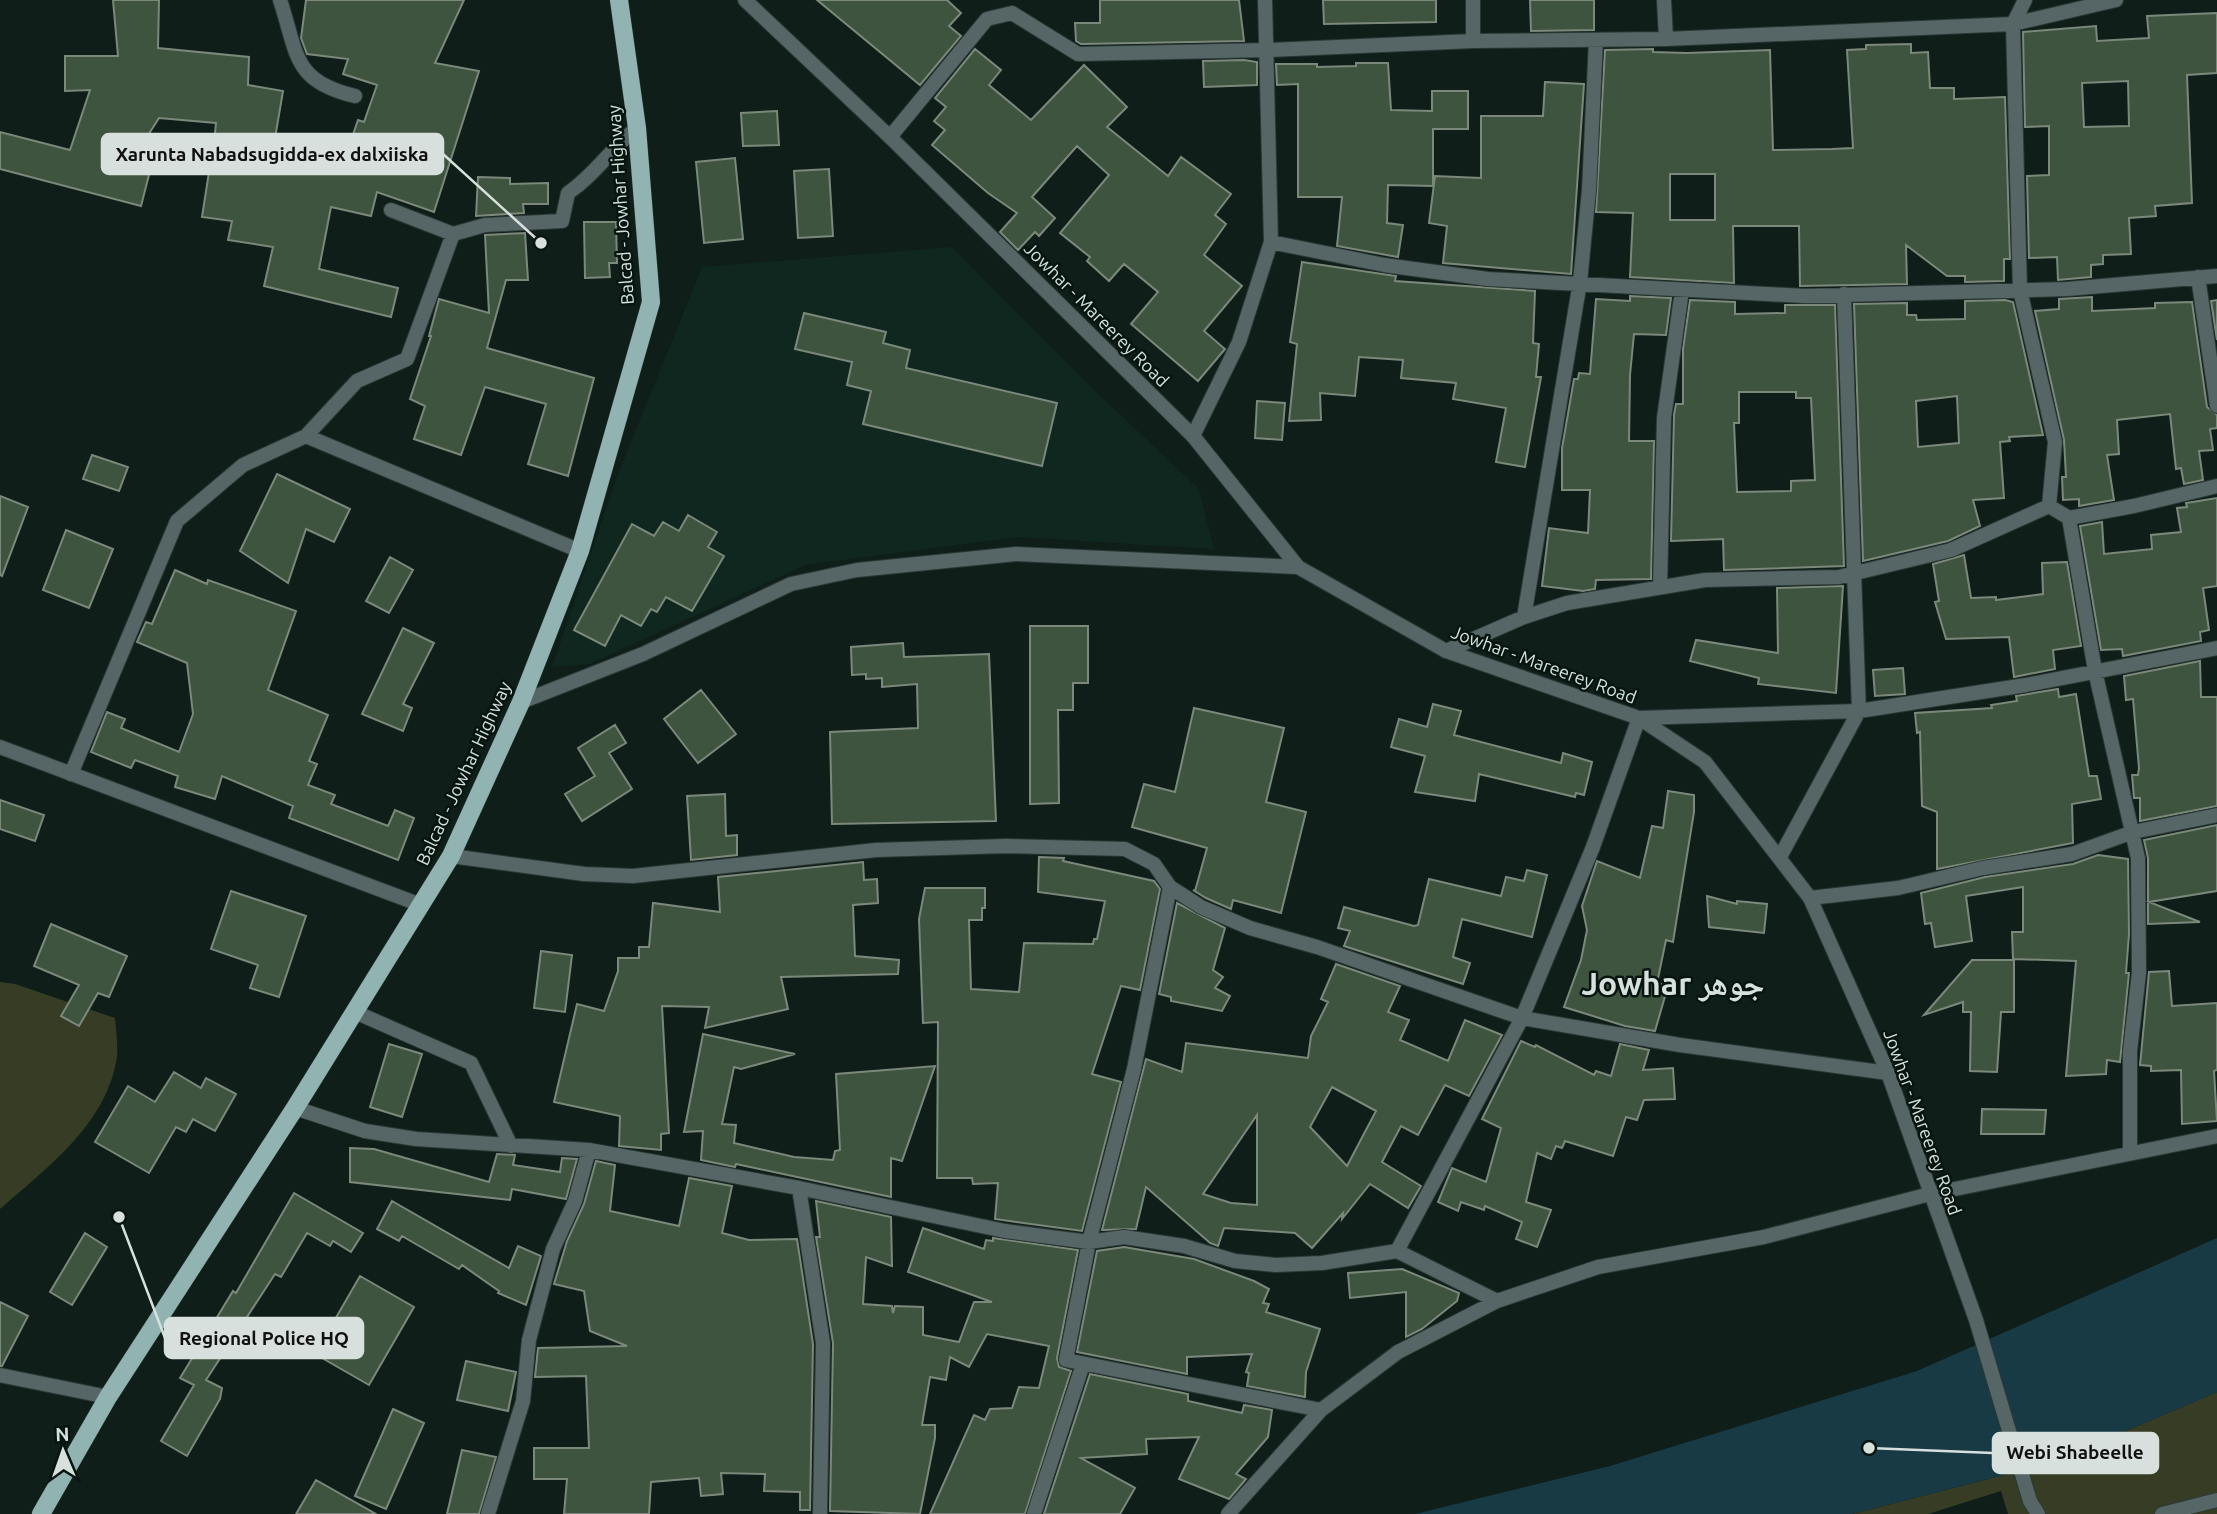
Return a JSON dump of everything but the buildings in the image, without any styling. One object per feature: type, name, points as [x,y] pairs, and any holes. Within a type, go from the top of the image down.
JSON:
[{"type":"main road","name":"Balcad - Jowhar Highway","points":[[41,1514],[108,1397],[295,1108],[451,856],[521,702],[580,551],[651,302],[637,128],[619,0]]},
{"type":"street","points":[[280,0],[299,66],[327,89],[355,96]]},
{"type":"street","name":"Jowhar - Mareerey Road","points":[[745,0],[890,137],[1193,436],[1298,567],[1446,651],[1639,718],[1705,762],[1810,898],[1888,1073],[1976,1320],[2034,1507]]},
{"type":"street","points":[[1193,436],[1239,342],[1271,242],[1265,0]]},
{"type":"street","points":[[1473,41],[1474,0]]},
{"type":"street","points":[[1664,0],[1666,39]]},
{"type":"street","points":[[2025,0],[2012,23],[2020,290],[2055,442],[2049,506]]},
{"type":"street","points":[[890,137],[987,19],[998,14],[1012,13],[1078,54],[1268,50],[1473,41],[1666,39],[2012,23],[2104,0],[2116,0]]},
{"type":"street","points":[[1524,617],[1580,282],[1589,190],[1596,40]]},
{"type":"street","points":[[391,210],[453,233],[485,225],[562,221],[568,193],[591,178],[612,148],[637,128]]},
{"type":"street","points":[[71,774],[177,521],[243,466],[306,436],[357,381],[407,359],[453,233]]},
{"type":"street","points":[[1271,242],[1384,265],[1475,277],[1535,283],[1580,282],[1804,296],[2020,290],[2217,276]]},
{"type":"street","points":[[2198,277],[2217,406]]},
{"type":"street","points":[[1660,587],[1664,418],[1682,290]]},
{"type":"street","points":[[1780,857],[1859,711],[1844,294]]},
{"type":"street","points":[[306,436],[580,551]]},
{"type":"street","points":[[2049,506],[2069,517],[2134,506],[2217,486]]},
{"type":"street","points":[[1446,651],[1524,617],[1567,603],[1705,580],[1820,578],[1852,574],[1951,550],[2049,506]]},
{"type":"street","points":[[2069,517],[2095,671],[2137,858],[2139,973],[2130,1051],[2130,1153]]},
{"type":"street","points":[[521,702],[643,654],[791,584],[857,570],[1016,554],[1298,567]]},
{"type":"street","points":[[1397,1251],[1522,1018],[1593,847],[1639,718],[1859,711],[2026,685],[2217,648]]},
{"type":"street","points":[[0,747],[421,905]]},
{"type":"street","points":[[1810,898],[1898,888],[1983,868],[2072,854],[2133,832],[2217,816]]},
{"type":"street","points":[[451,856],[584,874],[633,876],[876,850],[1006,846],[1125,849],[1154,864],[1171,887],[1201,907],[1250,928],[1317,947],[1522,1018],[1680,1045],[1888,1073]]},
{"type":"street","points":[[1171,887],[1134,1069],[1089,1242],[1066,1360],[1321,1410]]},
{"type":"street","points":[[355,1012],[471,1063],[511,1146]]},
{"type":"street","points":[[295,1108],[365,1131],[416,1139],[589,1150],[799,1188],[1004,1231],[1089,1242],[1124,1237],[1184,1246],[1234,1261],[1276,1265],[1322,1263],[1397,1251],[1497,1301]]},
{"type":"street","points":[[1228,1514],[1321,1410],[1398,1352],[1497,1301],[1598,1267],[1764,1237],[1930,1195],[2217,1136]]},
{"type":"street","points":[[488,1514],[523,1401],[529,1340],[553,1249],[576,1201],[589,1150]]},
{"type":"street","points":[[799,1188],[822,1343],[820,1514]]},
{"type":"street","points":[[1034,1514],[1083,1364]]},
{"type":"street","points":[[0,1375],[108,1397]]},
{"type":"street","points":[[2162,1514],[2217,1500]]},
{"type":"shaded area","points":[[952,247],[1091,387],[1199,489],[1214,549],[1018,537],[805,565],[590,664],[552,667],[618,474],[702,267]]},
{"type":"shaded area","points":[[0,982],[15,984],[115,1018],[117,1056],[102,1102],[88,1123],[55,1160],[0,1209]]},
{"type":"shaded area","points":[[2217,1392],[2217,1514],[2008,1514],[2001,1491],[1928,1514],[1852,1514],[2051,1463]]},
{"type":"water","points":[[2217,1238],[2217,1392],[2051,1463],[1852,1514],[1415,1514],[1610,1466],[1917,1371]]},
{"type":"place","name":"Xarunta Nabadsugidda-ex dalxiiska","points":[[541,243]]},
{"type":"place","name":"Regional Police HQ","points":[[119,1217]]},
{"type":"place","name":"Webi Shabeelle","points":[[1869,1448]]},
{"type":"district","name":"Jowhar جوهر","points":[[1673,983]]}]
